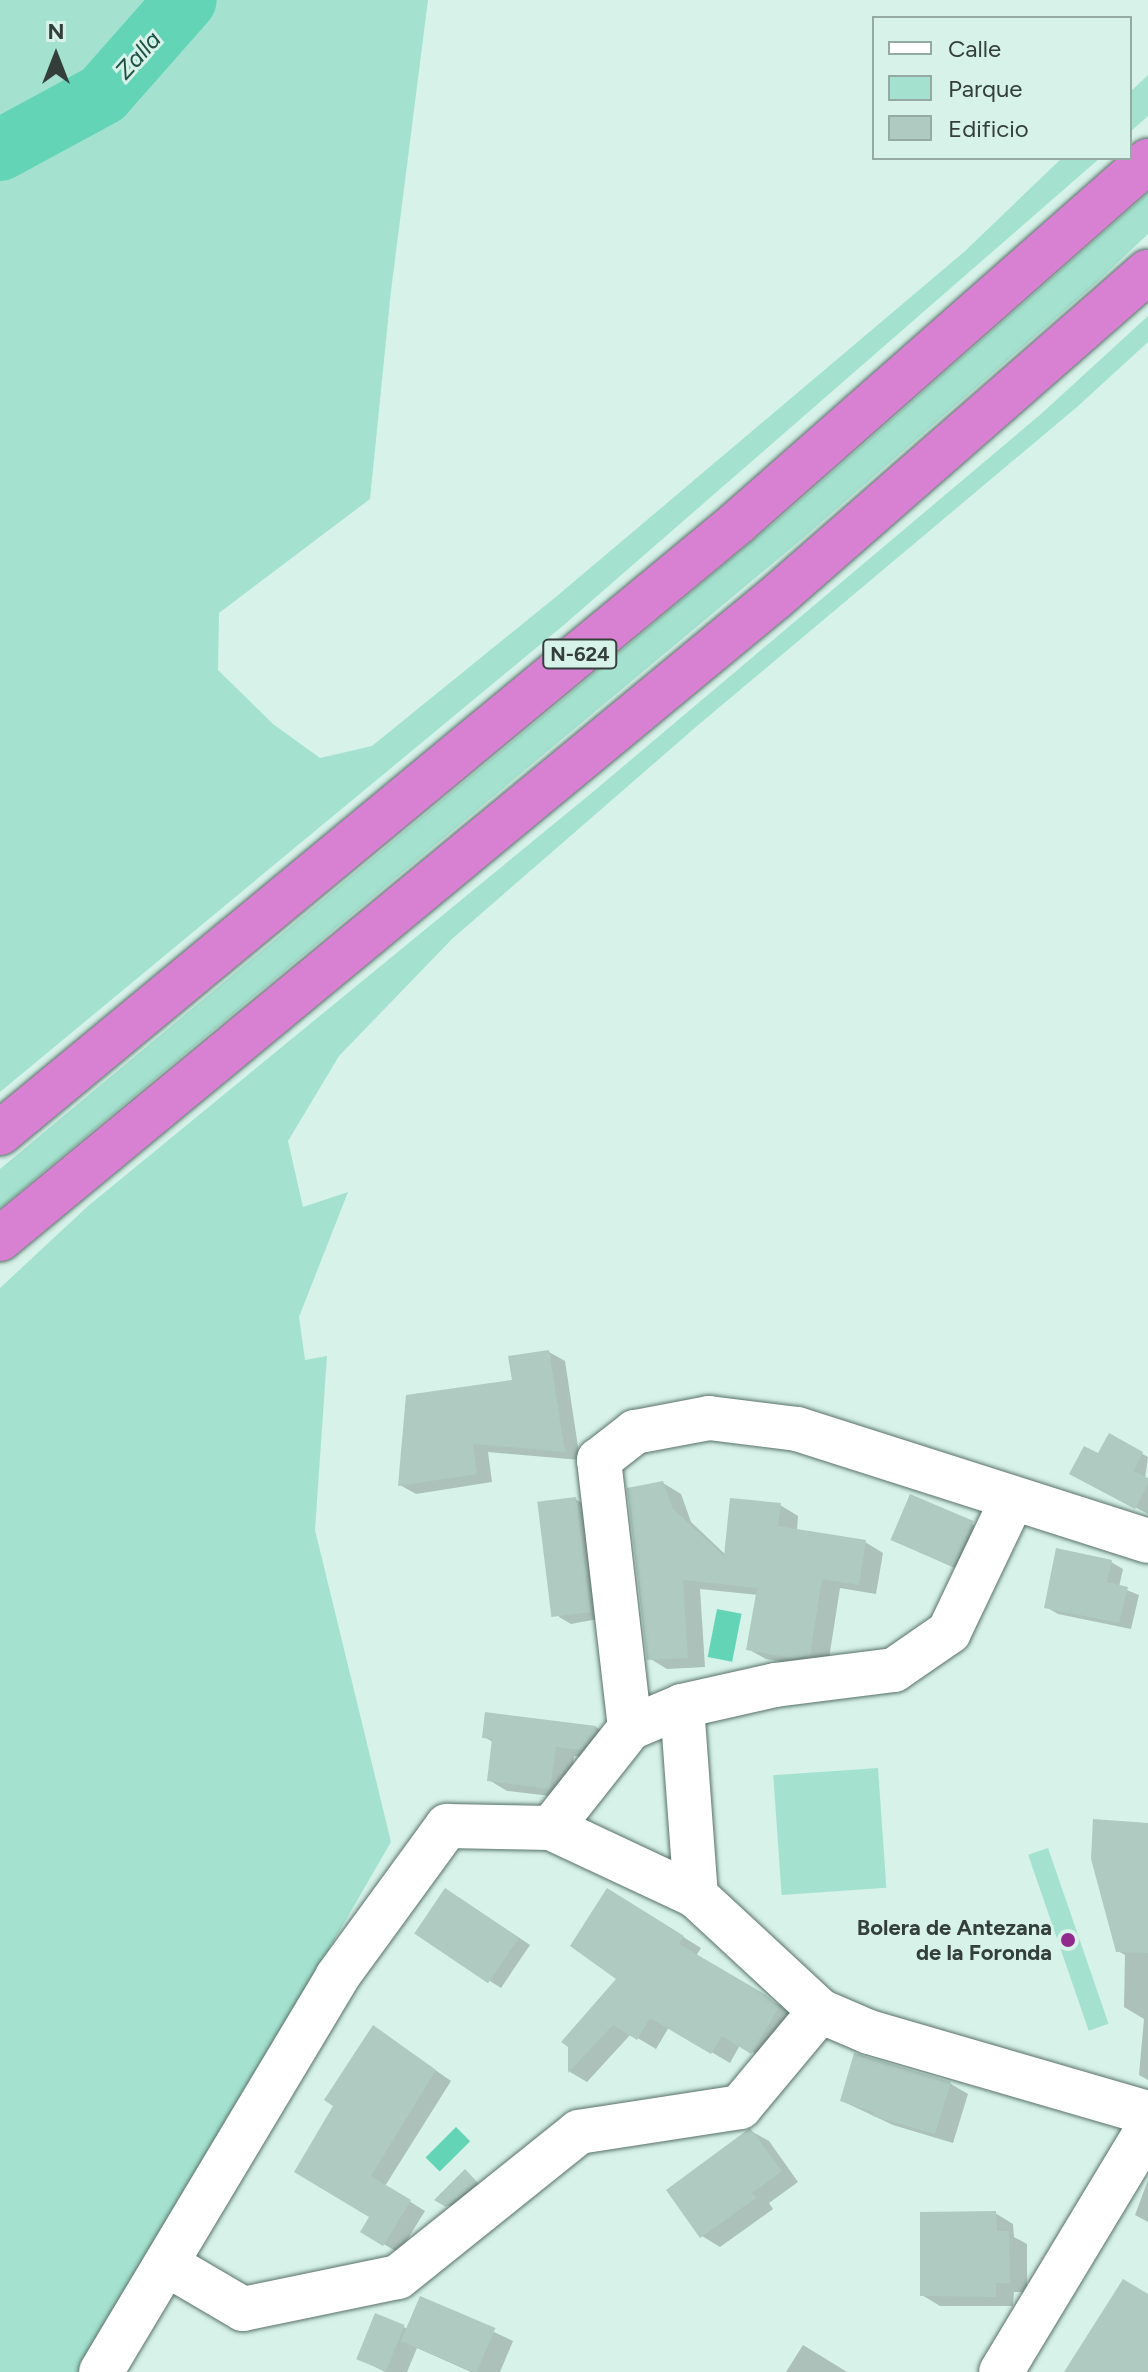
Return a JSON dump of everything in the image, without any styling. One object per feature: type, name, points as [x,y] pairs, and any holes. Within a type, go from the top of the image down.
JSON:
[{"type":"highway","name":"N-624","points":[[0,1133],[737,523],[1148,161]]},
{"type":"highway","points":[[0,1239],[774,599],[1148,272]]},
{"type":"street","points":[[630,1728],[599,1460],[635,1432],[709,1418],[797,1429],[1148,1541]]},
{"type":"street","points":[[551,1828],[630,1728],[682,1706],[775,1685],[894,1670],[949,1632],[1013,1498]]},
{"type":"street","points":[[682,1706],[696,1896]]},
{"type":"street","points":[[101,2372],[168,2265],[337,1977],[447,1826],[551,1828],[696,1896],[820,2011],[869,2032],[1148,2113]]},
{"type":"street","points":[[168,2265],[243,2309],[398,2277],[579,2132],[740,2107],[820,2011]]},
{"type":"street","points":[[1001,2372],[1148,2128]]},
{"type":"green space","points":[[0,0],[428,0],[391,291],[370,499],[219,613],[218,670],[273,724],[320,758],[372,746],[557,596],[964,252],[1060,160],[1098,160],[565,624],[0,1092]]},
{"type":"green space","points":[[1148,75],[1148,116],[1132,130],[1132,90]]},
{"type":"green space","points":[[1148,193],[1148,234],[1096,283],[801,540],[0,1208],[0,1169],[781,517]]},
{"type":"green space","points":[[1148,316],[1148,342],[1077,407],[697,726],[452,939],[339,1056],[288,1141],[303,1207],[348,1192],[299,1317],[305,1360],[327,1356],[315,1530],[391,1842],[84,2372],[0,2372],[0,1288],[88,1206],[594,791],[1041,414]]},
{"type":"green space","points":[[878,1768],[886,1888],[782,1895],[773,1775]]},
{"type":"green space","name":"Bolera de Antezana de la Foronda","points":[[1048,1848],[1109,2024],[1089,2031],[1028,1855]]},
{"type":"shaded area","points":[[717,1609],[742,1614],[732,1662],[708,1657]]},
{"type":"shaded area","points":[[456,2127],[470,2141],[440,2172],[426,2157]]},
{"type":"building","points":[[549,1350],[565,1452],[473,1444],[477,1474],[398,1486],[406,1395],[512,1380],[508,1356]]},
{"type":"building","points":[[1109,1433],[1143,1452],[1134,1471],[1148,1478],[1148,1484],[1135,1509],[1069,1474],[1084,1446],[1098,1453]]},
{"type":"building","points":[[663,1481],[673,1509],[724,1556],[730,1498],[781,1503],[778,1526],[866,1540],[859,1585],[822,1579],[810,1655],[793,1658],[746,1650],[757,1588],[683,1580],[688,1658],[647,1660],[627,1488]]},
{"type":"building","points":[[910,1494],[974,1521],[954,1567],[890,1540]]},
{"type":"building","points":[[576,1497],[590,1612],[551,1617],[537,1502]]},
{"type":"building","points":[[1056,1548],[1112,1560],[1107,1582],[1128,1587],[1119,1623],[1044,1608]]},
{"type":"building","points":[[485,1712],[596,1726],[596,1731],[581,1750],[556,1747],[550,1789],[487,1781],[492,1739],[482,1738]]},
{"type":"building","points":[[1093,1819],[1148,1823],[1148,1953],[1116,1952],[1091,1859]]},
{"type":"building","points":[[445,1888],[519,1938],[488,1983],[414,1934]]},
{"type":"building","points":[[607,1888],[684,1936],[679,1944],[766,1995],[779,2007],[751,2054],[722,2036],[711,2054],[650,2018],[637,2040],[613,2025],[568,2073],[568,2047],[561,2042],[616,1979],[570,1946]]},
{"type":"building","points":[[373,2025],[436,2070],[371,2176],[411,2200],[383,2246],[360,2232],[369,2217],[294,2172],[333,2106],[324,2100]]},
{"type":"building","points":[[854,2053],[951,2082],[935,2134],[873,2116],[874,2112],[840,2101]]},
{"type":"building","points":[[750,2128],[782,2171],[752,2193],[756,2198],[700,2238],[666,2190]]},
{"type":"building","points":[[465,2169],[477,2182],[446,2207],[434,2200]]},
{"type":"building","points":[[996,2211],[997,2231],[1009,2231],[1010,2283],[996,2283],[996,2297],[920,2296],[920,2212]]},
{"type":"building","points":[[1123,2279],[1148,2294],[1148,2372],[1064,2372]]},
{"type":"building","points":[[420,2296],[495,2328],[477,2372],[401,2341]]},
{"type":"building","points":[[375,2313],[405,2325],[386,2371],[356,2359]]},
{"type":"waterway","name":"Zalla","points":[[0,150],[103,94],[186,0]]},
{"type":"place","name":"Bolera de Antezana de la Foronda","points":[[1068,1940]]}]
